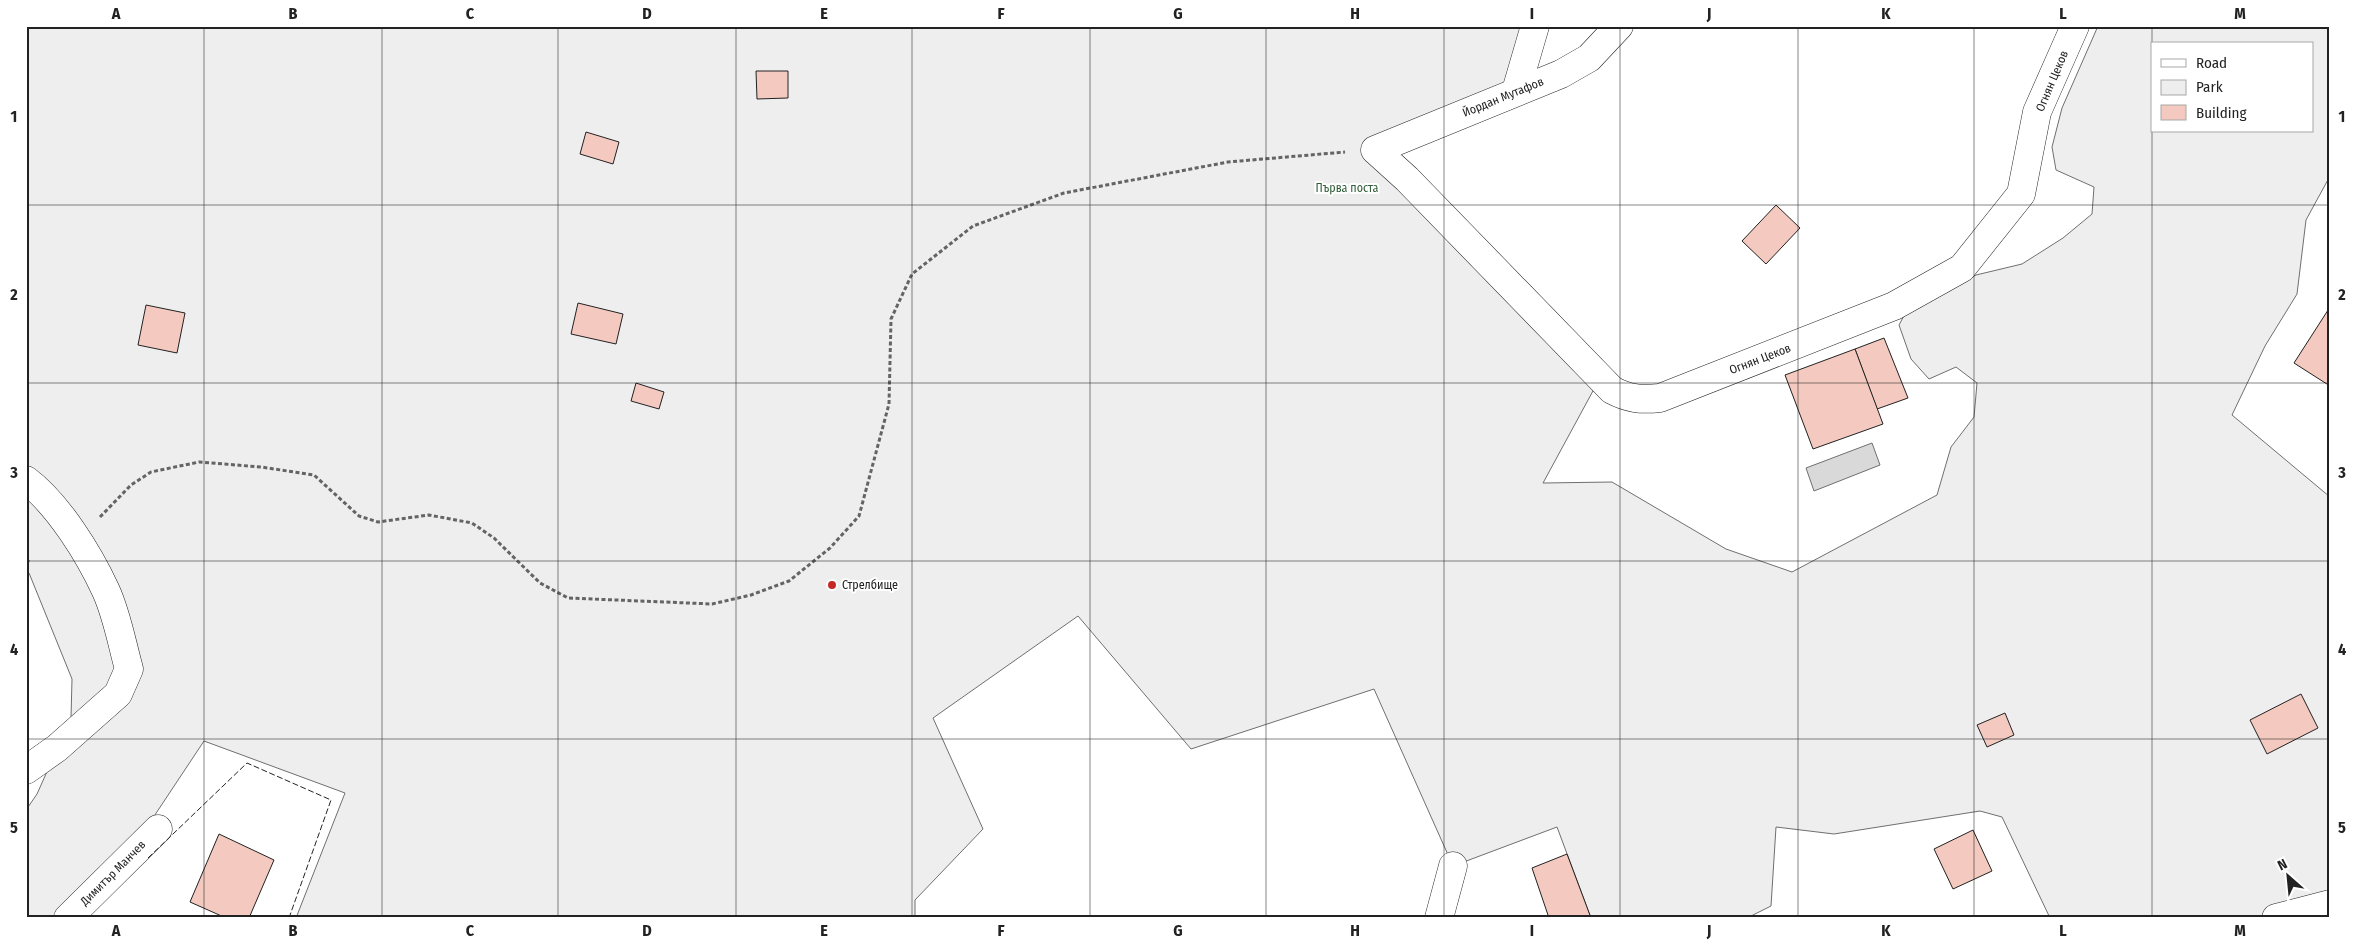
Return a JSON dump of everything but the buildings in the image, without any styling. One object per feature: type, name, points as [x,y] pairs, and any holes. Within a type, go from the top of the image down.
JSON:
[{"type":"street","points":[[1516,91],[1535,26]]},
{"type":"street","name":"Йордан Мутафов","points":[[1375,150],[1561,74],[1589,58],[1619,26]]},
{"type":"street","name":"Огнян Цеков","points":[[1375,150],[1407,179],[1612,390],[1627,398],[1643,400],[1660,398],[1894,306],[1962,268],[2021,194],[2037,112],[2076,26]]},
{"type":"street","points":[[26,480],[41,491],[79,543],[106,592],[130,669],[118,694],[57,748],[26,770]]},
{"type":"street","name":"Димитър Манчев","points":[[68,918],[158,829]]},
{"type":"street","points":[[1439,918],[1453,866]]},
{"type":"street","points":[[2276,918],[2330,904]]},
{"type":"path","points":[[79,543],[110,505],[131,485],[151,472],[199,462],[261,467],[314,475],[359,516],[378,522],[429,516],[472,523],[494,538],[540,583],[568,598],[712,604],[751,595],[789,581],[830,548],[858,516],[889,404],[891,319],[912,274],[974,226],[1064,194],[1228,162],[1375,150]]},
{"type":"green space","name":"Първа поста","points":[[26,26],[1535,26],[1516,91],[1375,150],[1600,378],[1543,483],[1612,482],[1726,549],[1792,572],[1937,495],[1951,447],[1974,417],[1977,383],[1956,367],[1929,379],[1911,359],[1899,325],[1907,310],[1976,275],[2022,264],[2063,238],[2092,214],[2094,187],[2056,170],[2052,147],[2062,108],[2098,26],[2330,26],[2330,176],[2306,220],[2297,294],[2265,346],[2232,415],[2330,497],[2330,918],[2050,918],[2002,817],[1980,811],[1834,834],[1776,827],[1771,906],[1747,918],[1591,918],[1557,827],[1453,866],[1374,689],[1191,749],[1078,616],[933,718],[983,829],[915,900],[915,918],[296,918],[345,793],[204,741],[121,866],[64,918],[26,918],[26,810],[37,794],[71,718],[72,679],[29,573],[26,571]]},
{"type":"shaded area","points":[[1872,443],[1880,465],[1814,491],[1806,468]]},
{"type":"fence","points":[[148,858],[247,763],[331,800],[289,918]]},
{"type":"place","name":"Стрелбище","points":[[832,585]]}]
